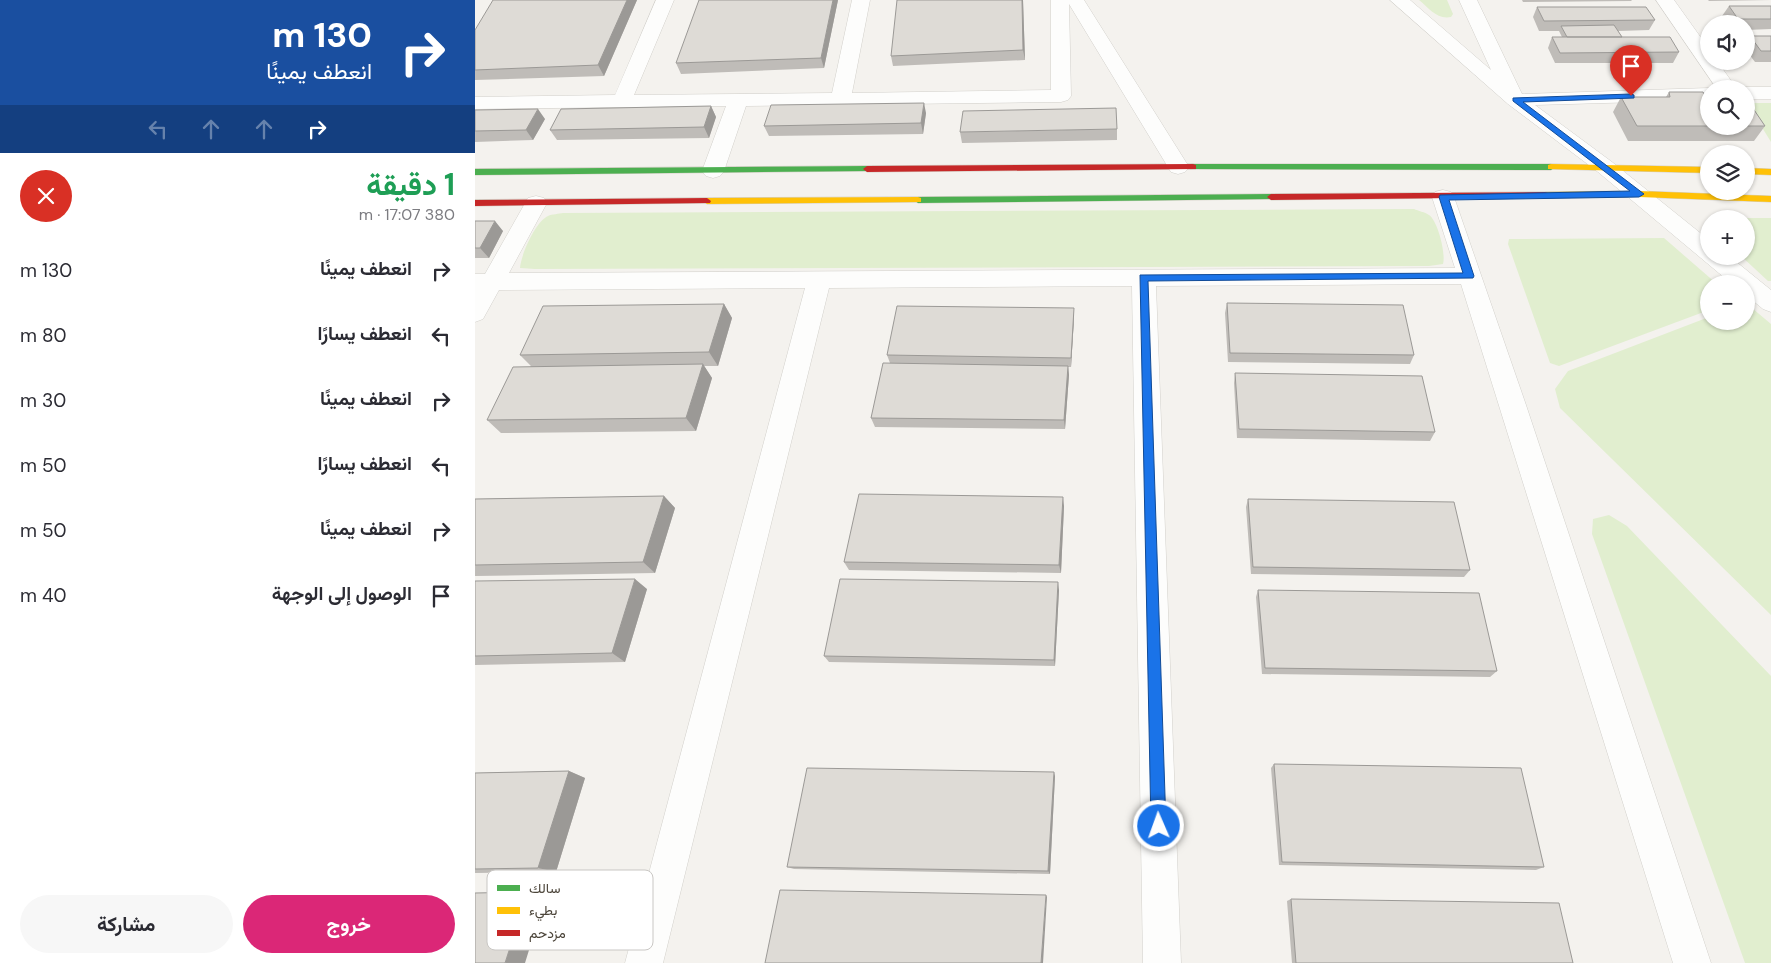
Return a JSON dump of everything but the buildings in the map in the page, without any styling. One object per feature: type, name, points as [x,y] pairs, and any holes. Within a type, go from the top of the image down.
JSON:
[{"type":"street","points":[[622,101],[665,0]]},
{"type":"street","points":[[841,98],[861,0]]},
{"type":"street","points":[[475,103],[1061,96],[1060,0]]},
{"type":"street","points":[[1075,0],[1178,167]]},
{"type":"street","points":[[1399,0],[1515,100],[1605,167],[1700,245]]},
{"type":"street","points":[[1467,0],[1515,100]]},
{"type":"street","points":[[1665,0],[1721,80]]},
{"type":"street","points":[[1755,93],[1771,93]]},
{"type":"street","points":[[1515,100],[1700,94]]},
{"type":"street","points":[[713,171],[738,99]]},
{"type":"street","points":[[475,172],[1178,167],[1349,175],[1605,167],[1700,170]]},
{"type":"street","points":[[1755,171],[1771,172]]},
{"type":"street","points":[[1349,175],[1353,196]]},
{"type":"street","points":[[475,203],[1639,194],[1771,199]]},
{"type":"street","points":[[1443,197],[1692,963]]},
{"type":"street","points":[[475,313],[483,282],[536,203]]},
{"type":"street","points":[[1726,265],[1767,297]]},
{"type":"street","points":[[483,282],[1469,276]]},
{"type":"street","points":[[1143,278],[1162,963]]},
{"type":"street","points":[[653,928],[819,280]]},
{"type":"street","points":[[644,963],[647,950]]},
{"type":"green space","points":[[1419,0],[1447,0],[1453,14],[1451,17],[1441,17]]},
{"type":"green space","points":[[1755,103],[1771,103],[1771,142],[1755,116]]},
{"type":"green space","points":[[1414,209],[1426,213],[1432,218],[1442,246],[1443,264],[1429,266],[520,268],[526,247],[538,225],[548,216],[563,213]]},
{"type":"green space","points":[[1755,218],[1771,218],[1771,281],[1768,281],[1751,265],[1755,265]]},
{"type":"green space","points":[[1664,238],[1707,275],[1700,275],[1700,313],[1559,366],[1550,363],[1508,244],[1509,239]]},
{"type":"green space","points":[[1755,311],[1771,324],[1771,615],[1560,408],[1555,389],[1568,371],[1700,320],[1700,330],[1755,330]]},
{"type":"green space","points":[[1609,515],[1627,526],[1771,676],[1771,963],[1745,963],[1592,534],[1593,519]]},
{"type":"traffic: fast","points":[[1193,167],[1551,167]]},
{"type":"traffic: fast","points":[[475,172],[867,169]]},
{"type":"traffic: fast","points":[[918,200],[1271,197]]},
{"type":"traffic: slow","points":[[1551,167],[1700,170]]},
{"type":"traffic: slow","points":[[1755,171],[1771,172]]},
{"type":"traffic: slow","points":[[1545,195],[1639,194],[1771,199]]},
{"type":"traffic: slow","points":[[707,201],[918,200]]},
{"type":"traffic: jam","points":[[867,169],[1193,167]]},
{"type":"traffic: jam","points":[[1271,197],[1545,195]]},
{"type":"traffic: jam","points":[[475,203],[707,201]]},
{"type":"route","points":[[1159,826],[1143,278],[1469,276],[1443,197],[1639,194],[1515,100],[1631,96]]}]
